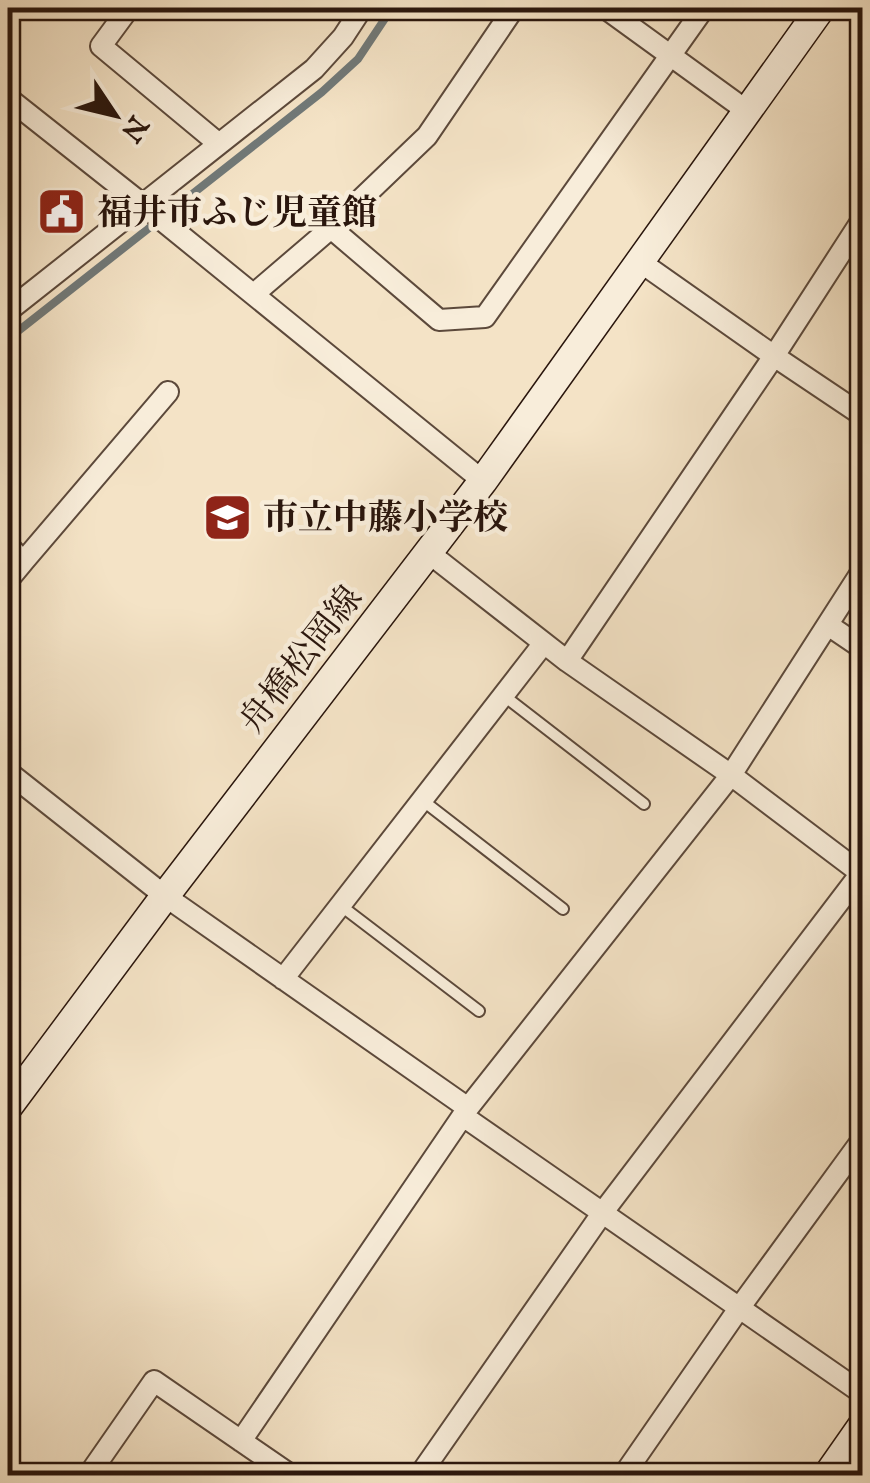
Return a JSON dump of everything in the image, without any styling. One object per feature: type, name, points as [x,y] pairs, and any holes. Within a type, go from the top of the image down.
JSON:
[{"type":"main road","name":"舟橋松岡線","points":[[8,1107],[429,553],[821,8]]},
{"type":"main road","points":[[828,1476],[862,1426]]},
{"type":"street","points":[[8,14],[12,8]]},
{"type":"street","points":[[129,8],[101,46],[220,144]]},
{"type":"street","points":[[8,310],[314,69],[362,8]]},
{"type":"street","points":[[254,294],[331,228],[427,136],[514,8]]},
{"type":"street","points":[[605,8],[747,111]]},
{"type":"street","points":[[331,228],[439,320],[485,317],[704,8]]},
{"type":"street","points":[[8,98],[482,481]]},
{"type":"street","points":[[567,661],[862,220]]},
{"type":"street","points":[[639,262],[862,415]]},
{"type":"street","points":[[8,580],[168,392]]},
{"type":"street","points":[[8,545],[23,562]]},
{"type":"street","points":[[419,1476],[603,1212],[862,874],[731,775],[567,661],[429,553]]},
{"type":"street","points":[[241,1441],[466,1112],[731,775],[862,571]]},
{"type":"street","points":[[828,625],[862,648]]},
{"type":"street","points":[[283,978],[544,643]]},
{"type":"street","points":[[8,772],[166,896],[603,1212],[862,1393]]},
{"type":"street","points":[[623,1476],[862,1140]]},
{"type":"street","points":[[88,1476],[154,1381],[292,1476]]},
{"type":"lane","points":[[503,695],[644,804]]},
{"type":"lane","points":[[422,800],[563,909]]},
{"type":"lane","points":[[340,905],[479,1011]]},
{"type":"waterway","points":[[8,339],[322,92],[358,59],[392,8]]},
{"type":"place","name":"福井市ふじ児童館","points":[[62,212]]},
{"type":"place","name":"市立中藤小学校","points":[[228,517]]}]
